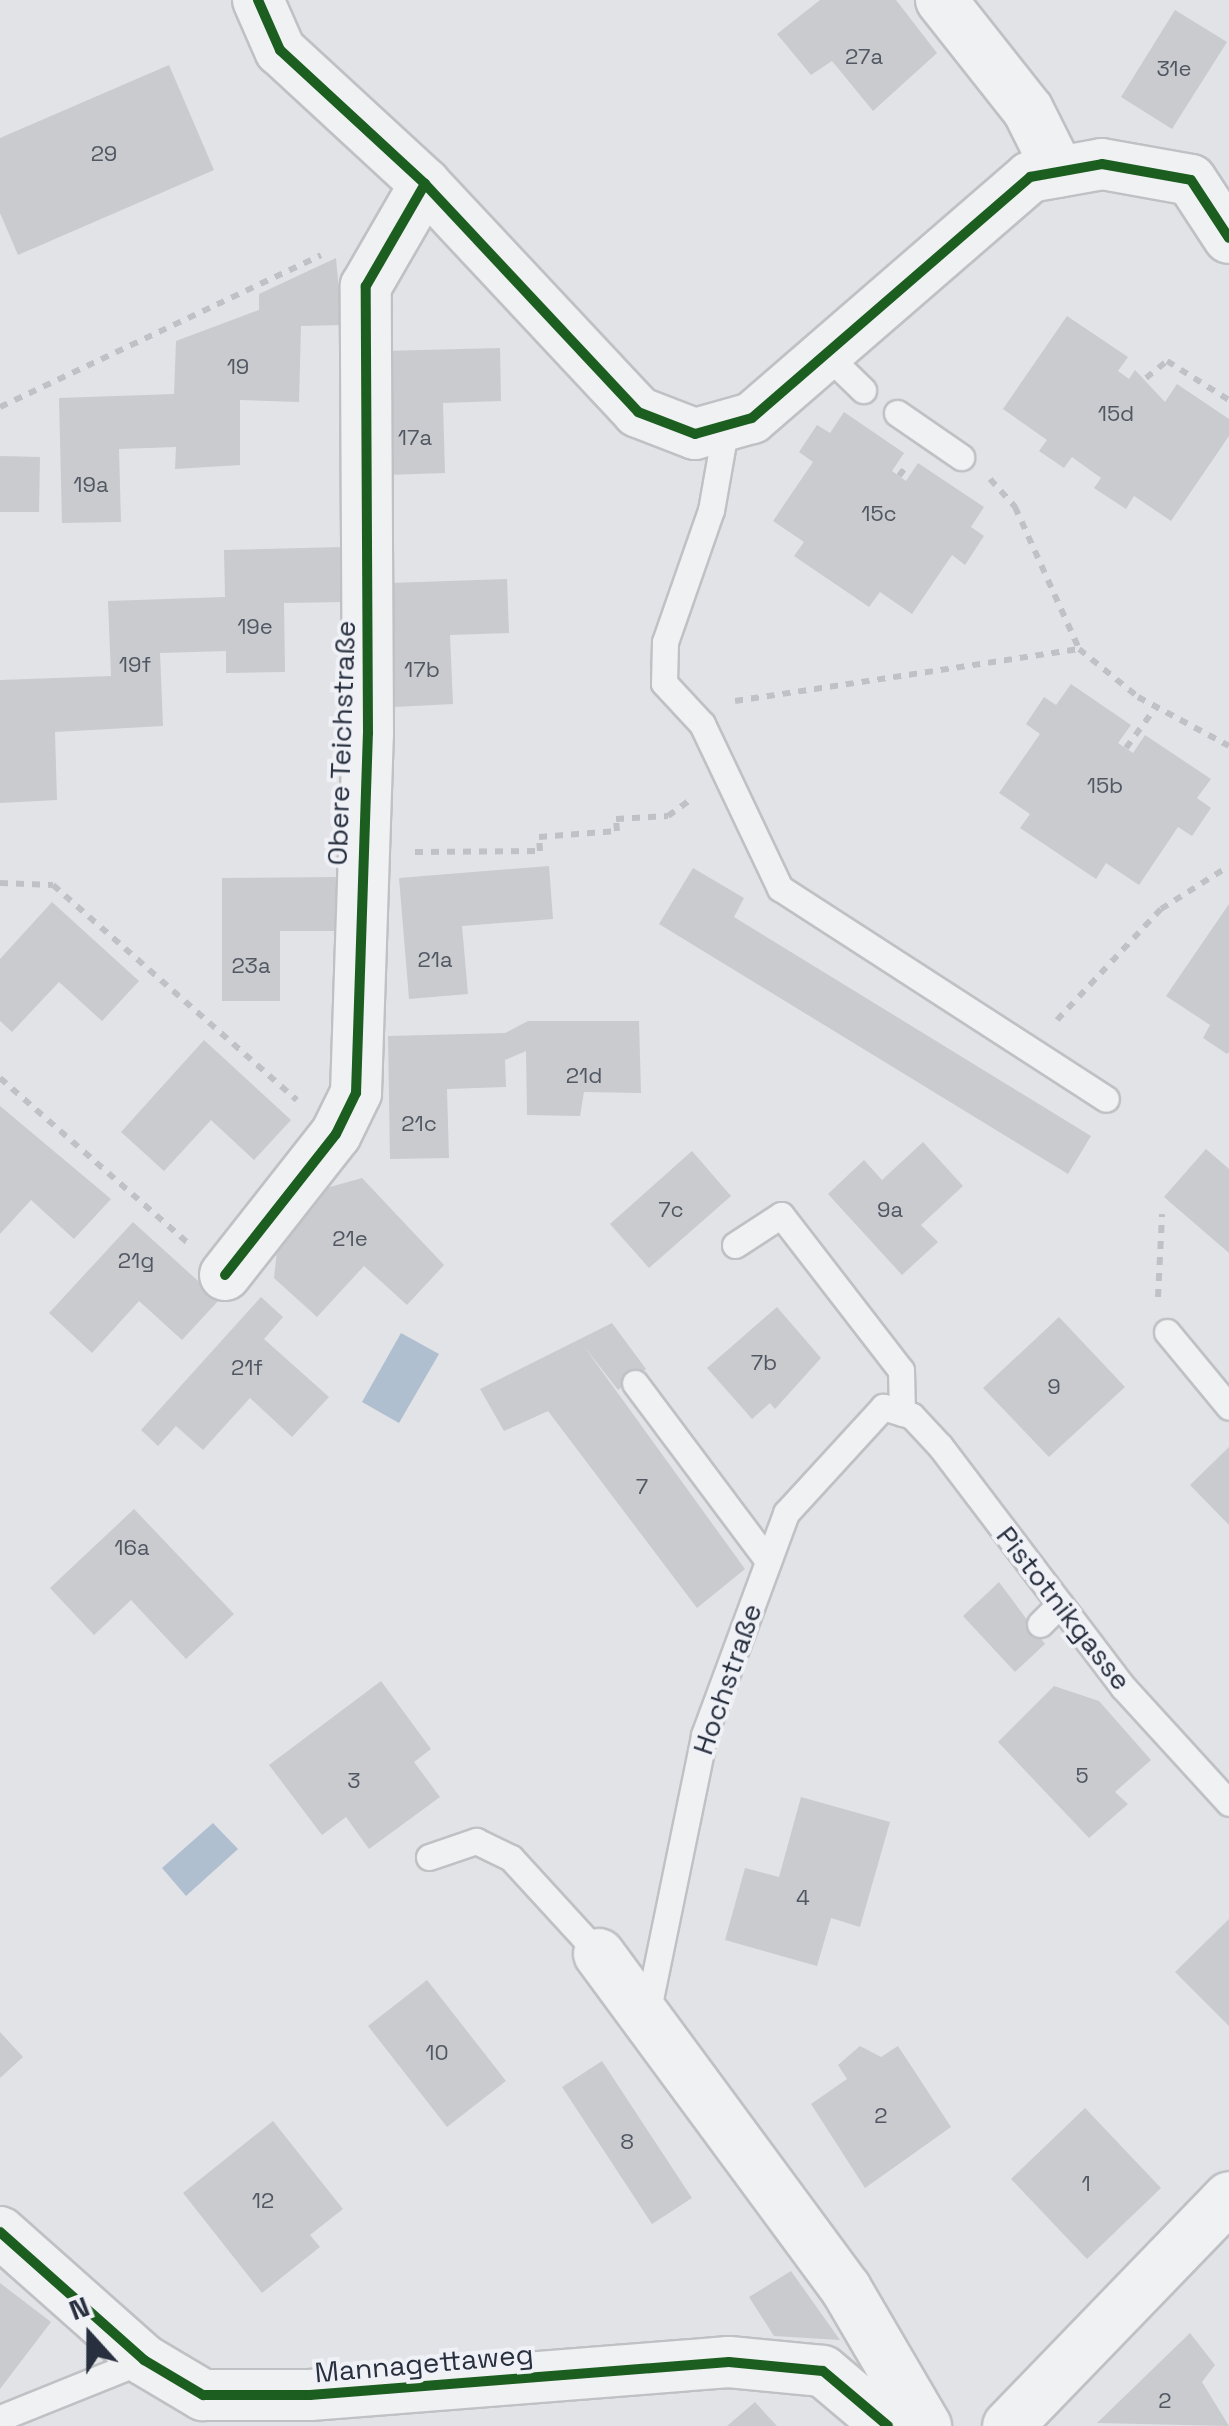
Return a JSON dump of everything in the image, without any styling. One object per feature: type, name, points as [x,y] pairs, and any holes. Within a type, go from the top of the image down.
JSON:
[{"type":"street","points":[[258,0],[280,50],[425,184],[638,412],[694,434],[725,430],[828,356],[1030,177],[1102,164],[1192,180],[1229,238]]},
{"type":"street","points":[[942,0],[1028,110],[1059,172]]},
{"type":"street","name":"Obere Teichstraße","points":[[225,1275],[336,1134],[356,1094],[368,733],[366,286],[425,184]]},
{"type":"street","points":[[600,1954],[648,2009],[846,2289],[926,2426]]},
{"type":"street","points":[[1008,2426],[1229,2197]]},
{"type":"street","name":"Mannagettaweg","points":[[0,2232],[144,2360],[203,2395],[246,2396],[785,2365],[823,2371],[888,2426]]},
{"type":"lane","points":[[828,356],[862,390]]},
{"type":"lane","points":[[897,413],[961,458]]},
{"type":"lane","points":[[725,430],[711,510],[665,642],[664,683],[702,724],[780,888],[1106,1099]]},
{"type":"lane","points":[[735,1245],[781,1215],[902,1370],[902,1413]]},
{"type":"lane","points":[[1167,1332],[1229,1407]]},
{"type":"lane","points":[[635,1383],[768,1560]]},
{"type":"lane","name":"Hochstraße","points":[[648,2009],[704,1735],[786,1514],[841,1444],[883,1407],[902,1413]]},
{"type":"lane","name":"Pistotnikgasse","points":[[902,1413],[940,1446],[1060,1604],[1229,1803]]},
{"type":"lane","points":[[1040,1624],[1060,1604]]},
{"type":"lane","points":[[429,1857],[476,1841],[511,1858],[600,1954]]},
{"type":"lane","points":[[0,2418],[144,2360]]},
{"type":"path","points":[[0,407],[343,244],[398,231]]},
{"type":"path","points":[[1146,378],[1168,361],[1229,400]]},
{"type":"path","points":[[961,458],[1006,493],[1079,649],[1156,706],[1228,743]]},
{"type":"path","points":[[702,724],[742,696],[1079,649]]},
{"type":"path","points":[[1126,748],[1156,706]]},
{"type":"path","points":[[400,852],[540,851],[539,837],[668,816]]},
{"type":"path","points":[[1033,1053],[1161,909],[1229,866]]},
{"type":"path","points":[[0,882],[53,885],[336,1134]]},
{"type":"path","points":[[0,1078],[225,1275]]},
{"type":"path","points":[[1162,1214],[1153,1260],[1167,1332]]},
{"type":"water","points":[[401,1333],[439,1354],[399,1423],[362,1402]]},
{"type":"water","points":[[213,1823],[238,1849],[186,1896],[162,1868]]},
{"type":"building","points":[[820,0],[896,0],[937,53],[873,111],[832,61],[811,75],[777,34]]},
{"type":"building","points":[[1175,10],[1227,42],[1172,129],[1121,97]]},
{"type":"building","points":[[169,65],[214,170],[18,255],[0,213],[0,138]]},
{"type":"building","points":[[336,258],[342,325],[301,326],[299,402],[240,400],[240,465],[175,469],[176,447],[119,449],[121,522],[62,523],[59,398],[174,394],[176,341],[259,310],[259,294]]},
{"type":"building","points":[[1067,316],[1128,357],[1118,371],[1129,379],[1135,370],[1165,402],[1177,384],[1229,419],[1229,436],[1171,521],[1134,496],[1126,509],[1094,488],[1101,478],[1072,457],[1064,468],[1039,451],[1047,440],[1003,409]]},
{"type":"building","points":[[500,348],[501,401],[443,403],[445,473],[387,475],[383,351]]},
{"type":"building","points":[[844,412],[904,453],[892,471],[906,481],[918,463],[984,507],[971,527],[984,536],[965,565],[952,555],[912,614],[880,592],[869,607],[794,556],[804,542],[773,521],[813,462],[799,452],[817,425],[830,433]]},
{"type":"building","points":[[0,456],[40,457],[39,512],[0,512]]},
{"type":"building","points":[[343,547],[344,602],[284,603],[285,672],[226,673],[226,651],[160,653],[163,726],[55,732],[57,800],[0,803],[0,680],[111,676],[108,601],[225,597],[224,550]]},
{"type":"building","points":[[507,579],[509,633],[450,635],[453,704],[394,707],[390,583]]},
{"type":"building","points":[[1071,684],[1131,725],[1118,743],[1133,753],[1145,735],[1211,779],[1197,798],[1211,808],[1192,836],[1178,827],[1139,885],[1106,863],[1096,879],[1020,828],[1030,814],[999,793],[1040,734],[1026,724],[1044,697],[1056,705]]},
{"type":"building","points":[[549,866],[553,919],[462,926],[468,994],[409,999],[399,878]]},
{"type":"building","points":[[693,868],[744,898],[734,917],[1091,1136],[1068,1174],[659,924]]},
{"type":"building","points":[[338,877],[339,931],[280,931],[280,1001],[222,1001],[222,878]]},
{"type":"building","points":[[52,902],[139,981],[102,1021],[59,982],[12,1032],[0,1021],[0,959]]},
{"type":"building","points":[[1229,904],[1227,1054],[1203,1038],[1210,1025],[1166,996]]},
{"type":"building","points":[[528,1021],[639,1021],[641,1093],[584,1092],[580,1116],[527,1115],[526,1051],[505,1060],[506,1087],[447,1089],[449,1158],[390,1159],[388,1036],[505,1033]]},
{"type":"building","points":[[204,1040],[291,1120],[254,1160],[211,1120],[164,1171],[121,1132]]},
{"type":"building","points":[[0,1106],[111,1199],[74,1239],[31,1200],[0,1234]]},
{"type":"building","points":[[923,1142],[963,1186],[921,1225],[938,1242],[902,1275],[828,1194],[864,1160],[882,1180]]},
{"type":"building","points":[[1206,1149],[1229,1169],[1229,1253],[1164,1197]]},
{"type":"building","points":[[692,1151],[731,1196],[649,1268],[610,1224]]},
{"type":"building","points":[[362,1178],[444,1265],[407,1305],[364,1266],[317,1317],[274,1278],[277,1250],[319,1190]]},
{"type":"building","points":[[133,1222],[219,1300],[182,1340],[139,1301],[92,1353],[49,1313]]},
{"type":"building","points":[[261,1297],[283,1317],[264,1339],[329,1397],[292,1437],[250,1398],[203,1450],[176,1426],[158,1446],[141,1430]]},
{"type":"building","points":[[777,1307],[821,1358],[775,1409],[770,1403],[752,1419],[707,1368]]},
{"type":"building","points":[[1059,1317],[1125,1387],[1049,1457],[983,1388]]},
{"type":"building","points":[[612,1323],[646,1369],[618,1390],[583,1345],[745,1569],[697,1608],[548,1411],[504,1431],[480,1389]]},
{"type":"building","points":[[1229,1447],[1229,1525],[1190,1485]]},
{"type":"building","points":[[134,1509],[234,1614],[186,1659],[131,1600],[94,1635],[50,1588]]},
{"type":"building","points":[[999,1582],[1045,1644],[1015,1672],[963,1616]]},
{"type":"building","points":[[381,1681],[431,1749],[414,1762],[440,1797],[369,1849],[346,1817],[322,1835],[269,1765]]},
{"type":"building","points":[[1054,1686],[1099,1701],[1151,1760],[1115,1792],[1128,1804],[1089,1838],[998,1742]]},
{"type":"building","points":[[801,1797],[890,1822],[860,1927],[831,1918],[817,1966],[725,1940],[745,1868],[779,1877]]},
{"type":"building","points":[[1229,1919],[1229,2026],[1175,1972]]},
{"type":"building","points":[[427,1980],[506,2081],[447,2127],[368,2026]]},
{"type":"building","points":[[0,2032],[23,2057],[0,2078]]},
{"type":"building","points":[[860,2046],[881,2057],[898,2046],[951,2127],[865,2188],[811,2104],[847,2079],[838,2065]]},
{"type":"building","points":[[602,2061],[692,2198],[652,2224],[562,2087]]},
{"type":"building","points":[[1085,2108],[1161,2188],[1087,2259],[1011,2179]]},
{"type":"building","points":[[273,2121],[343,2209],[310,2235],[320,2247],[262,2293],[183,2193]]},
{"type":"building","points":[[791,2271],[840,2340],[774,2336],[749,2297]]},
{"type":"building","points":[[0,2283],[51,2322],[0,2389]]},
{"type":"building","points":[[1190,2333],[1215,2365],[1202,2382],[1229,2426],[1097,2423]]},
{"type":"building","points":[[755,2402],[777,2426],[727,2426]]},
{"type":"cycle path","points":[[258,0],[280,50],[425,184],[638,412],[695,434],[752,418],[1030,177],[1102,164],[1191,180],[1229,238]]},
{"type":"cycle path","points":[[225,1275],[336,1134],[356,1093],[368,733],[366,286],[425,184]]},
{"type":"cycle path","points":[[0,2232],[144,2360],[203,2395],[310,2395],[729,2362],[823,2371],[888,2426]]}]
